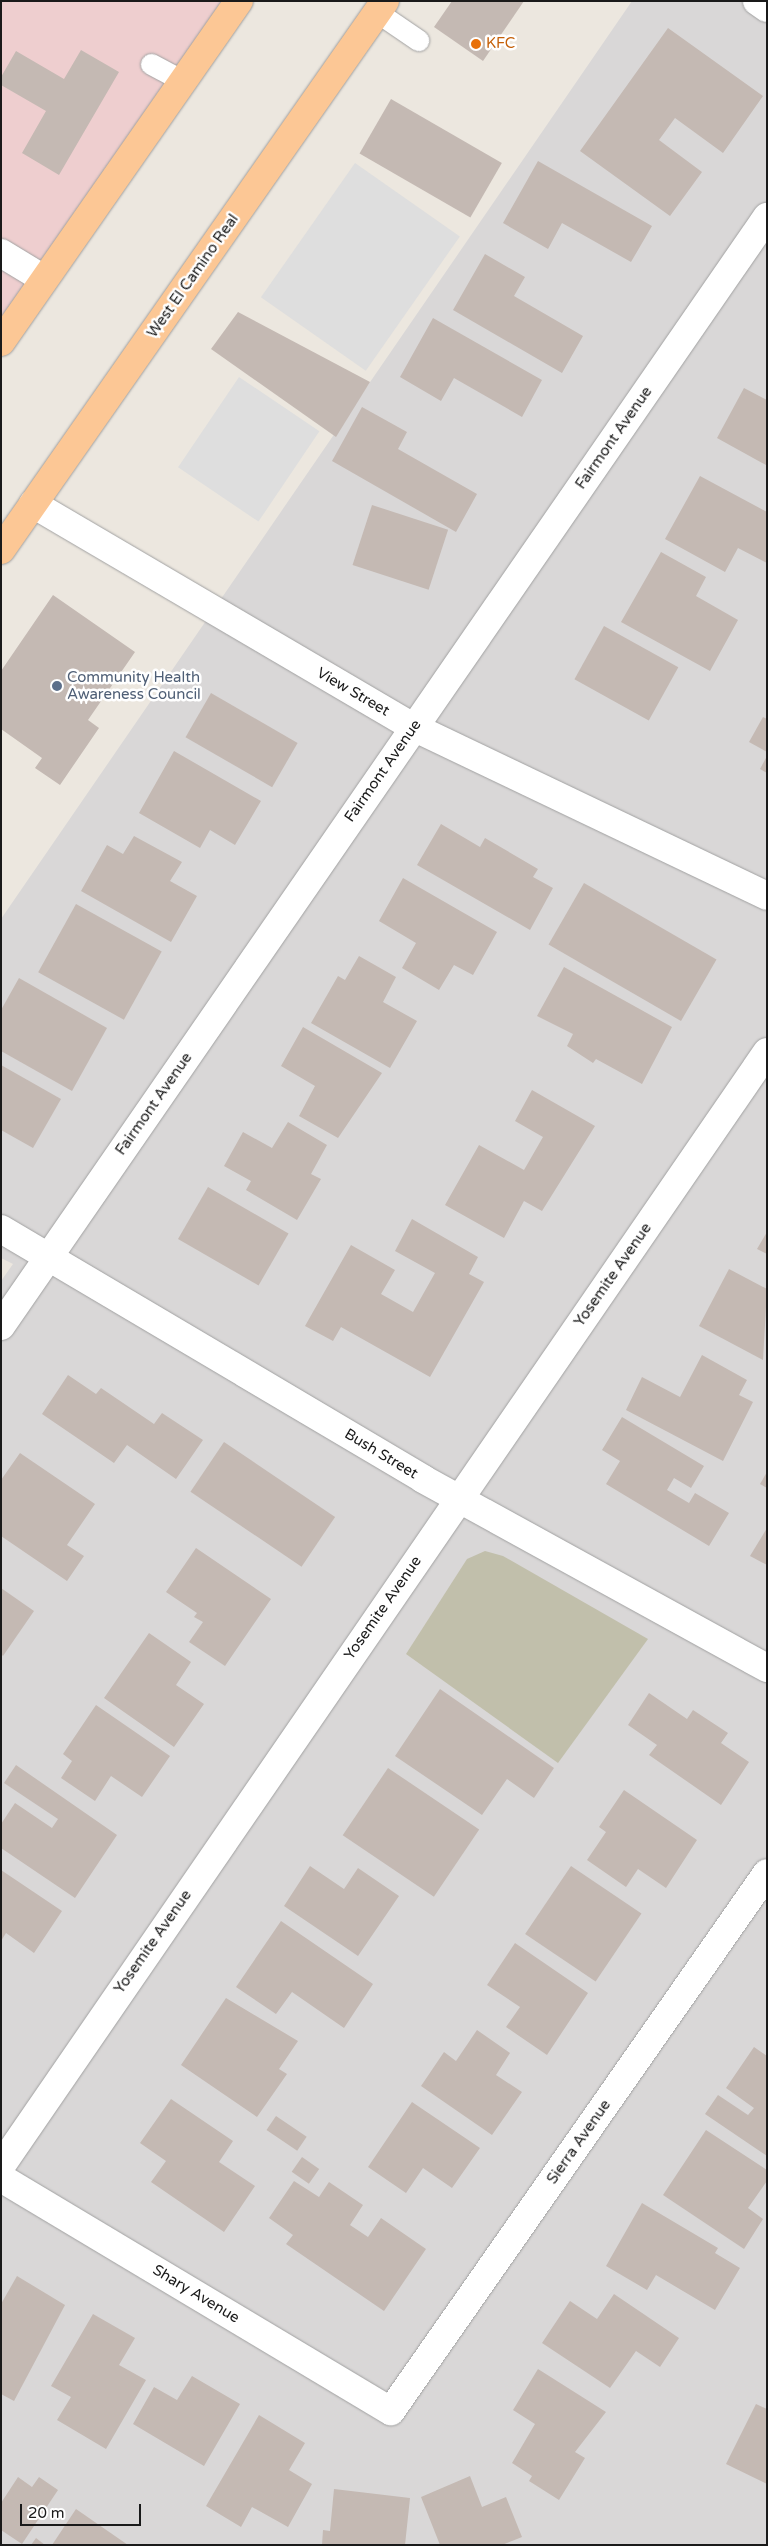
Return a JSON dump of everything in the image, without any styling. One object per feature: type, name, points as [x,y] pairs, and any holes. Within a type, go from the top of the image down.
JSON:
[{"type":"main road","points":[[1,342],[239,1]]},
{"type":"main road","name":"West El Camino Real","points":[[1,550],[381,7]]},
{"type":"street","points":[[757,1],[767,8]]},
{"type":"street","name":"Fairmont Avenue","points":[[1,1326],[413,726],[767,217]]},
{"type":"street","points":[[1,253],[44,278]]},
{"type":"street","name":"View Street","points":[[33,504],[413,726],[767,896]]},
{"type":"street","name":"Yosemite Avenue","points":[[1,2166],[767,1052]]},
{"type":"street","name":"Bush Street","points":[[1,1229],[458,1499],[767,1668]]},
{"type":"street","name":"Sierra Avenue","points":[[391,2411],[767,1873]]},
{"type":"street","name":"Shary Avenue","points":[[1,2178],[391,2411]]},
{"type":"lane","points":[[381,7],[418,40]]},
{"type":"lane","points":[[151,64],[183,81]]},
{"type":"shaded area","points":[[1,1],[239,1],[1,342]]},
{"type":"shaded area","points":[[632,1],[767,1],[767,2545],[1,2545],[1,1281],[13,1264],[1,1258],[1,919]]},
{"type":"shaded area","points":[[355,163],[460,236],[366,371],[261,297]]},
{"type":"shaded area","points":[[239,377],[319,431],[258,522],[178,467]]},
{"type":"shaded area","points":[[485,1551],[503,1556],[648,1639],[558,1763],[406,1654],[467,1559]]},
{"type":"building","name":"KFC","points":[[452,1],[524,1],[483,61],[434,27]]},
{"type":"building","points":[[668,28],[763,96],[723,153],[675,118],[659,140],[702,172],[670,216],[580,151]]},
{"type":"building","points":[[81,50],[119,72],[59,175],[22,153],[46,111],[1,85],[1,77],[16,51],[64,79]]},
{"type":"building","points":[[391,99],[502,163],[470,218],[360,154]]},
{"type":"building","points":[[538,161],[652,226],[631,262],[562,223],[548,249],[503,223]]},
{"type":"building","points":[[485,254],[525,277],[514,296],[583,336],[562,373],[453,310]]},
{"type":"building","points":[[238,312],[370,382],[336,437],[211,349]]},
{"type":"building","points":[[433,318],[542,380],[522,417],[454,378],[441,401],[400,377]]},
{"type":"building","points":[[744,388],[767,400],[766,465],[717,438]]},
{"type":"building","points":[[362,407],[407,432],[398,449],[477,494],[456,532],[332,461]]},
{"type":"building","points":[[700,476],[767,512],[767,563],[738,548],[725,572],[665,539]]},
{"type":"building","points":[[372,505],[448,530],[429,590],[353,565]]},
{"type":"building","points":[[661,552],[706,577],[696,596],[738,620],[710,671],[621,622]]},
{"type":"building","points":[[53,595],[135,652],[88,720],[99,728],[60,785],[35,768],[42,758],[1,729],[1,671]]},
{"type":"building","points":[[604,626],[678,667],[649,721],[574,679]]},
{"type":"building","points":[[211,693],[298,743],[272,787],[185,737]]},
{"type":"building","points":[[763,717],[767,719],[767,752],[749,742]]},
{"type":"building","points":[[174,751],[261,801],[235,845],[210,830],[200,848],[139,813]]},
{"type":"building","points":[[767,756],[767,773],[760,769]]},
{"type":"building","points":[[441,824],[480,847],[485,838],[538,869],[533,877],[553,888],[530,930],[417,865]]},
{"type":"building","points":[[134,836],[182,862],[170,881],[197,896],[171,942],[81,891],[107,845],[123,854]]},
{"type":"building","points":[[403,878],[497,932],[473,975],[454,965],[439,990],[402,968],[416,943],[379,921]]},
{"type":"building","points":[[584,883],[717,960],[681,1021],[548,944]]},
{"type":"building","points":[[76,904],[162,952],[124,1020],[38,972]]},
{"type":"building","points":[[359,956],[396,977],[383,1002],[417,1021],[390,1068],[311,1023],[338,976],[345,980]]},
{"type":"building","points":[[564,967],[672,1027],[642,1084],[596,1059],[593,1063],[567,1046],[573,1034],[537,1016]]},
{"type":"building","points":[[19,978],[107,1028],[72,1091],[1,1051],[1,1010]]},
{"type":"building","points":[[303,1027],[382,1073],[338,1138],[299,1116],[315,1086],[281,1066]]},
{"type":"building","points":[[1,1065],[61,1099],[33,1148],[1,1130]]},
{"type":"building","points":[[532,1090],[595,1126],[542,1211],[524,1201],[504,1238],[445,1205],[479,1145],[524,1170],[543,1137],[515,1121]]},
{"type":"building","points":[[288,1122],[327,1145],[311,1174],[321,1179],[297,1220],[246,1190],[251,1181],[224,1166],[243,1132],[272,1148]]},
{"type":"building","points":[[208,1187],[289,1234],[259,1285],[178,1239]]},
{"type":"building","points":[[412,1219],[478,1257],[469,1274],[484,1282],[430,1377],[341,1327],[333,1341],[305,1326],[351,1245],[395,1270],[381,1294],[413,1312],[435,1273],[395,1251]]},
{"type":"building","points":[[767,1232],[767,1254],[757,1249]]},
{"type":"building","points":[[729,1269],[767,1289],[763,1360],[699,1326]]},
{"type":"building","points":[[702,1355],[747,1380],[739,1395],[753,1402],[723,1461],[626,1410],[642,1377],[680,1397]]},
{"type":"building","points":[[68,1375],[96,1394],[101,1388],[154,1424],[162,1413],[203,1440],[176,1479],[127,1445],[114,1463],[42,1414]]},
{"type":"building","points":[[622,1417],[704,1466],[691,1488],[674,1478],[667,1490],[689,1503],[695,1493],[729,1513],[709,1546],[606,1484],[620,1461],[602,1450]]},
{"type":"building","points":[[224,1442],[335,1517],[302,1567],[190,1492]]},
{"type":"building","points":[[20,1453],[95,1504],[67,1545],[84,1556],[67,1581],[1,1536],[1,1480]]},
{"type":"building","points":[[767,1472],[767,1488],[760,1484]]},
{"type":"building","points":[[767,1528],[767,1565],[750,1556]]},
{"type":"building","points":[[196,1548],[271,1599],[225,1666],[189,1642],[203,1622],[194,1617],[197,1613],[166,1592]]},
{"type":"building","points":[[1,1588],[34,1611],[3,1656],[1,1654]]},
{"type":"building","points":[[149,1633],[191,1662],[176,1685],[204,1704],[174,1747],[104,1698]]},
{"type":"building","points":[[440,1689],[554,1768],[534,1798],[507,1779],[482,1815],[395,1756]]},
{"type":"building","points":[[649,1693],[687,1719],[693,1710],[728,1733],[721,1743],[749,1762],[721,1805],[649,1755],[657,1745],[628,1725]]},
{"type":"building","points":[[96,1705],[170,1756],[142,1797],[111,1776],[95,1801],[61,1778],[72,1761],[63,1754]]},
{"type":"building","points":[[16,1765],[117,1835],[75,1898],[1,1848],[1,1824],[15,1803],[52,1828],[58,1819],[4,1783]]},
{"type":"building","points":[[388,1768],[479,1830],[434,1897],[343,1835]]},
{"type":"building","points":[[624,1790],[697,1840],[666,1888],[638,1869],[626,1887],[587,1860],[606,1832],[599,1827]]},
{"type":"building","points":[[310,1866],[344,1889],[358,1868],[399,1896],[358,1956],[284,1906]]},
{"type":"building","points":[[571,1866],[641,1914],[596,1982],[525,1934]]},
{"type":"building","points":[[1,1870],[62,1911],[34,1953],[6,1933],[1,1941]]},
{"type":"building","points":[[281,1921],[373,1984],[344,2028],[292,1992],[276,2014],[236,1987]]},
{"type":"building","points":[[515,1943],[588,1993],[547,2055],[506,2027],[520,2007],[487,1985]]},
{"type":"building","points":[[226,1998],[298,2041],[279,2069],[287,2074],[257,2117],[181,2065]]},
{"type":"building","points":[[477,2030],[510,2053],[496,2075],[522,2092],[492,2135],[421,2086],[444,2052],[456,2061]]},
{"type":"building","points":[[754,2047],[767,2056],[767,2156],[705,2114],[718,2095],[748,2115],[754,2108],[726,2088]]},
{"type":"building","points":[[171,2099],[233,2141],[219,2162],[255,2186],[224,2232],[151,2182],[166,2161],[140,2143]]},
{"type":"building","points":[[412,2102],[480,2148],[452,2188],[423,2168],[406,2193],[368,2167]]},
{"type":"building","points":[[276,2116],[307,2137],[297,2151],[266,2130]]},
{"type":"building","points":[[706,2130],[767,2170],[767,2181],[748,2208],[763,2219],[744,2249],[663,2195]]},
{"type":"building","points":[[302,2157],[319,2169],[309,2184],[292,2172]]},
{"type":"building","points":[[294,2181],[319,2197],[329,2182],[363,2205],[350,2225],[368,2237],[381,2218],[426,2249],[384,2311],[286,2244],[293,2235],[269,2218]]},
{"type":"building","points":[[642,2203],[718,2248],[715,2253],[740,2268],[715,2310],[656,2275],[647,2290],[606,2266]]},
{"type":"building","points":[[17,2276],[65,2305],[14,2401],[1,2394],[1,2304]]},
{"type":"building","points":[[614,2294],[679,2338],[660,2367],[636,2351],[610,2388],[542,2343],[570,2301],[597,2319]]},
{"type":"building","points":[[93,2314],[135,2338],[119,2365],[146,2380],[106,2449],[57,2420],[71,2397],[51,2386]]},
{"type":"building","points":[[538,2369],[606,2412],[575,2452],[585,2458],[559,2500],[529,2481],[532,2476],[512,2463],[535,2424],[513,2410]]},
{"type":"building","points":[[192,2376],[240,2404],[204,2466],[133,2424],[154,2387],[177,2400]]},
{"type":"building","points":[[756,2404],[767,2409],[767,2484],[726,2464]]},
{"type":"building","points":[[259,2415],[305,2443],[289,2470],[312,2484],[288,2527],[252,2507],[241,2527],[206,2506]]},
{"type":"building","points":[[470,2476],[482,2507],[506,2497],[522,2537],[502,2545],[440,2545],[421,2497]]},
{"type":"building","points":[[18,2477],[32,2487],[39,2477],[58,2490],[22,2544],[1,2530],[1,2503]]},
{"type":"building","points":[[334,2489],[410,2498],[405,2545],[322,2545],[323,2530],[330,2531]]},
{"type":"building","points":[[76,2509],[128,2545],[52,2545]]},
{"type":"building","points":[[36,2538],[45,2545],[31,2545]]},
{"type":"place","name":"KFC","points":[[476,44]]},
{"type":"place","name":"Community Health Awareness Council","points":[[57,686]]}]
